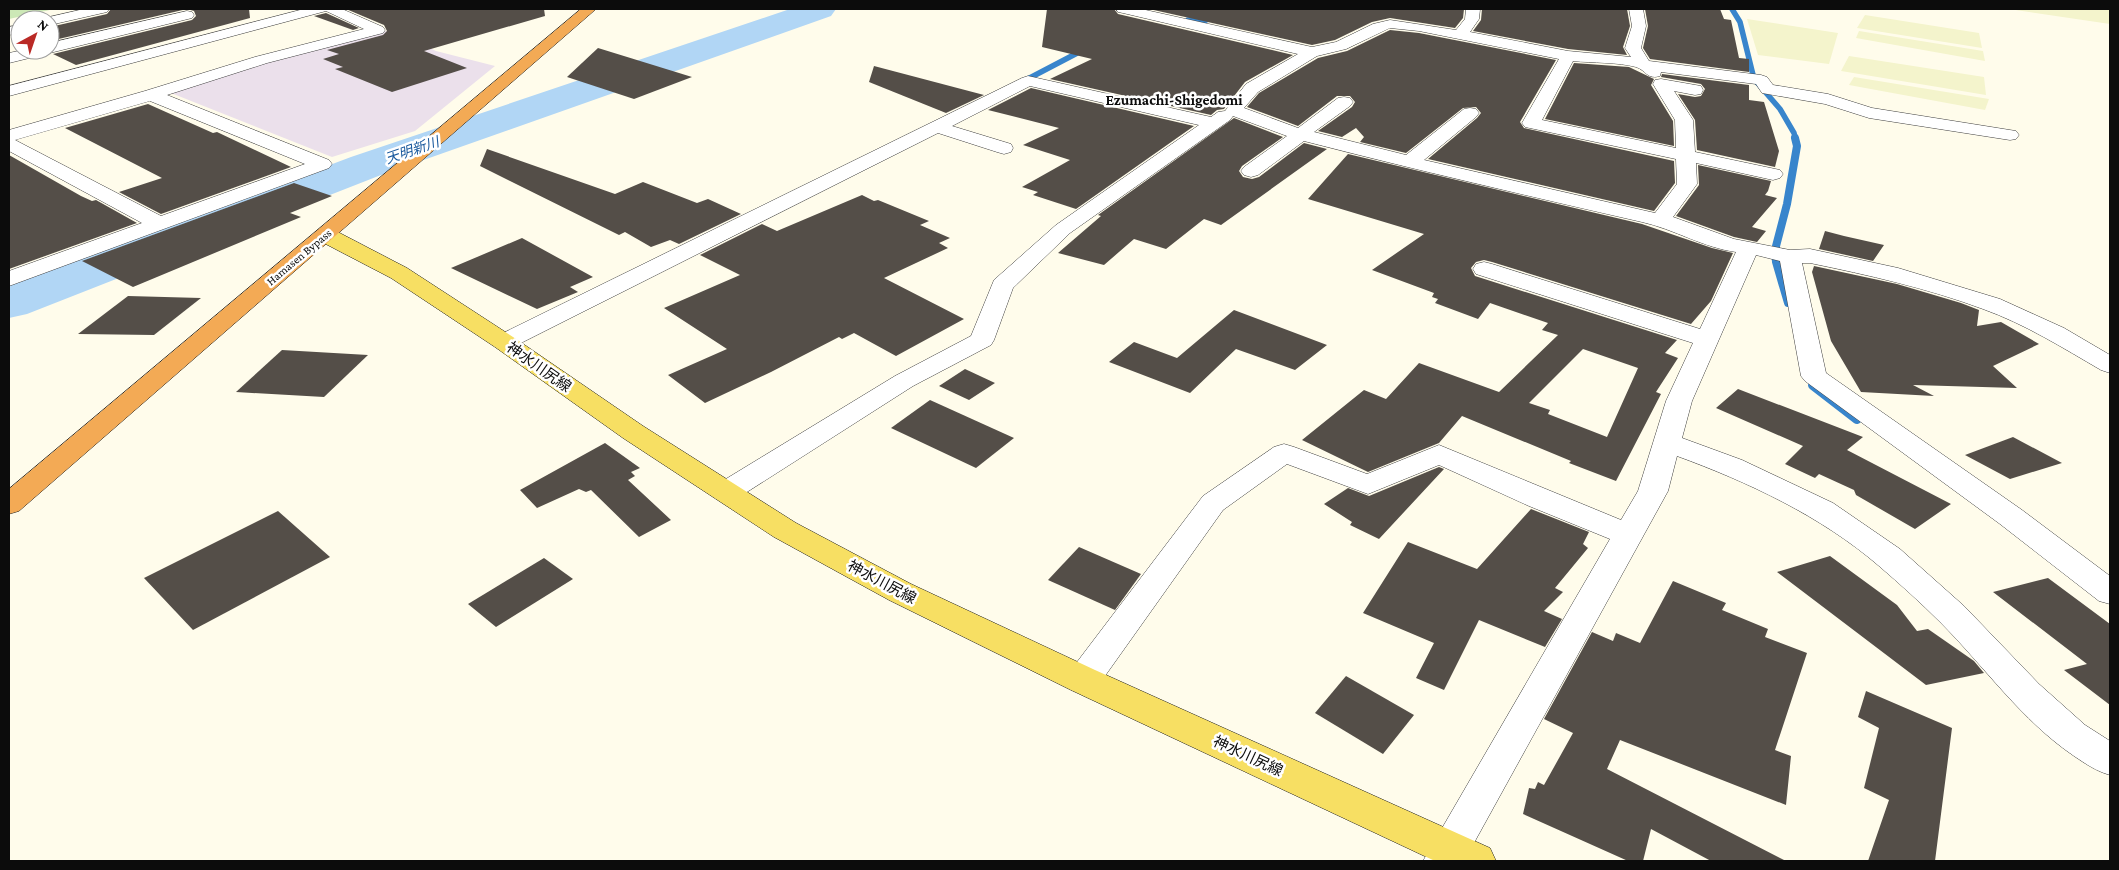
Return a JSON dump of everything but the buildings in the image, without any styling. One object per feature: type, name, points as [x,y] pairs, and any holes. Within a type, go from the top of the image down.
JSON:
[{"type":"highway","name":"Hamasen Bypass","points":[[9,504],[589,9]]},
{"type":"main road","name":"神水川尻線","points":[[326,235],[399,273],[504,342],[633,432],[786,530],[900,592],[1456,857]]},
{"type":"street","points":[[60,19],[102,9]]},
{"type":"street","points":[[60,46],[187,15],[173,9]]},
{"type":"street","points":[[9,91],[320,9]]},
{"type":"street","points":[[9,136],[151,95],[261,60],[378,30],[331,9]]},
{"type":"street","points":[[1123,9],[1312,52]]},
{"type":"street","points":[[1460,35],[1472,19],[1473,9]]},
{"type":"street","points":[[1636,9],[1639,26],[1633,48],[1643,64],[1652,69],[1657,78],[1670,86]]},
{"type":"street","points":[[726,492],[904,381],[982,340],[1002,285],[1063,229],[1224,116],[1252,88],[1312,52],[1341,46],[1378,27],[1390,24],[1460,35],[1568,56],[1761,80],[1768,89],[1828,99],[1869,113],[2010,135]]},
{"type":"street","points":[[1568,56],[1531,123],[1774,174]]},
{"type":"street","points":[[504,342],[1028,81],[1224,116],[1409,162],[1660,220],[1731,245],[1749,247],[1790,257],[1810,256],[1898,275],[1992,304],[2055,332],[2110,365]]},
{"type":"street","points":[[1660,220],[1687,184],[1684,120],[1661,84],[1714,92]]},
{"type":"street","points":[[9,279],[322,164],[151,95]]},
{"type":"street","points":[[1251,171],[1344,102]]},
{"type":"street","points":[[1409,162],[1470,113]]},
{"type":"street","points":[[938,127],[1004,148]]},
{"type":"street","points":[[9,144],[160,224]]},
{"type":"street","points":[[1456,857],[1653,491],[1679,401],[1749,247]]},
{"type":"street","points":[[1790,257],[1814,376],[2012,517],[2110,593]]},
{"type":"street","points":[[1484,269],[1706,338]]},
{"type":"street","points":[[1668,442],[1732,466],[1822,510],[1889,557],[1952,614],[2026,694],[2072,735],[2110,760]]},
{"type":"street","points":[[1083,680],[1213,503],[1284,453],[1368,485],[1439,454],[1539,499],[1629,535]]},
{"type":"shaded area","points":[[390,30],[436,51],[495,66],[415,131],[332,157],[171,93],[271,60]]},
{"type":"green space","points":[[9,9],[54,9],[10,10],[9,19]]},
{"type":"green space","points":[[2009,9],[2110,9],[2110,24]]},
{"type":"green space","points":[[1865,15],[1979,33],[1982,48],[1857,28]]},
{"type":"green space","points":[[1747,19],[1838,33],[1829,64],[1758,55]]},
{"type":"green space","points":[[1859,31],[1983,51],[1985,61],[1856,38]]},
{"type":"green space","points":[[1849,56],[1984,77],[1986,95],[1841,71]]},
{"type":"green space","points":[[1854,77],[1989,99],[1985,110],[1849,85]]},
{"type":"waterway","name":"天明新川","points":[[9,303],[366,166],[820,9]]},
{"type":"waterway","points":[[1188,20],[1203,22],[1225,9]]},
{"type":"waterway","points":[[1732,9],[1740,22],[1754,79],[1780,109],[1796,140]]},
{"type":"waterway","points":[[1020,83],[1085,49]]},
{"type":"waterway","points":[[1788,303],[1776,262],[1775,250],[1787,204],[1797,146],[1795,138]]},
{"type":"waterway","points":[[1813,385],[1857,419]]},
{"type":"district","name":"Ezumachi-Shigedomi","points":[[1174,100]]}]
